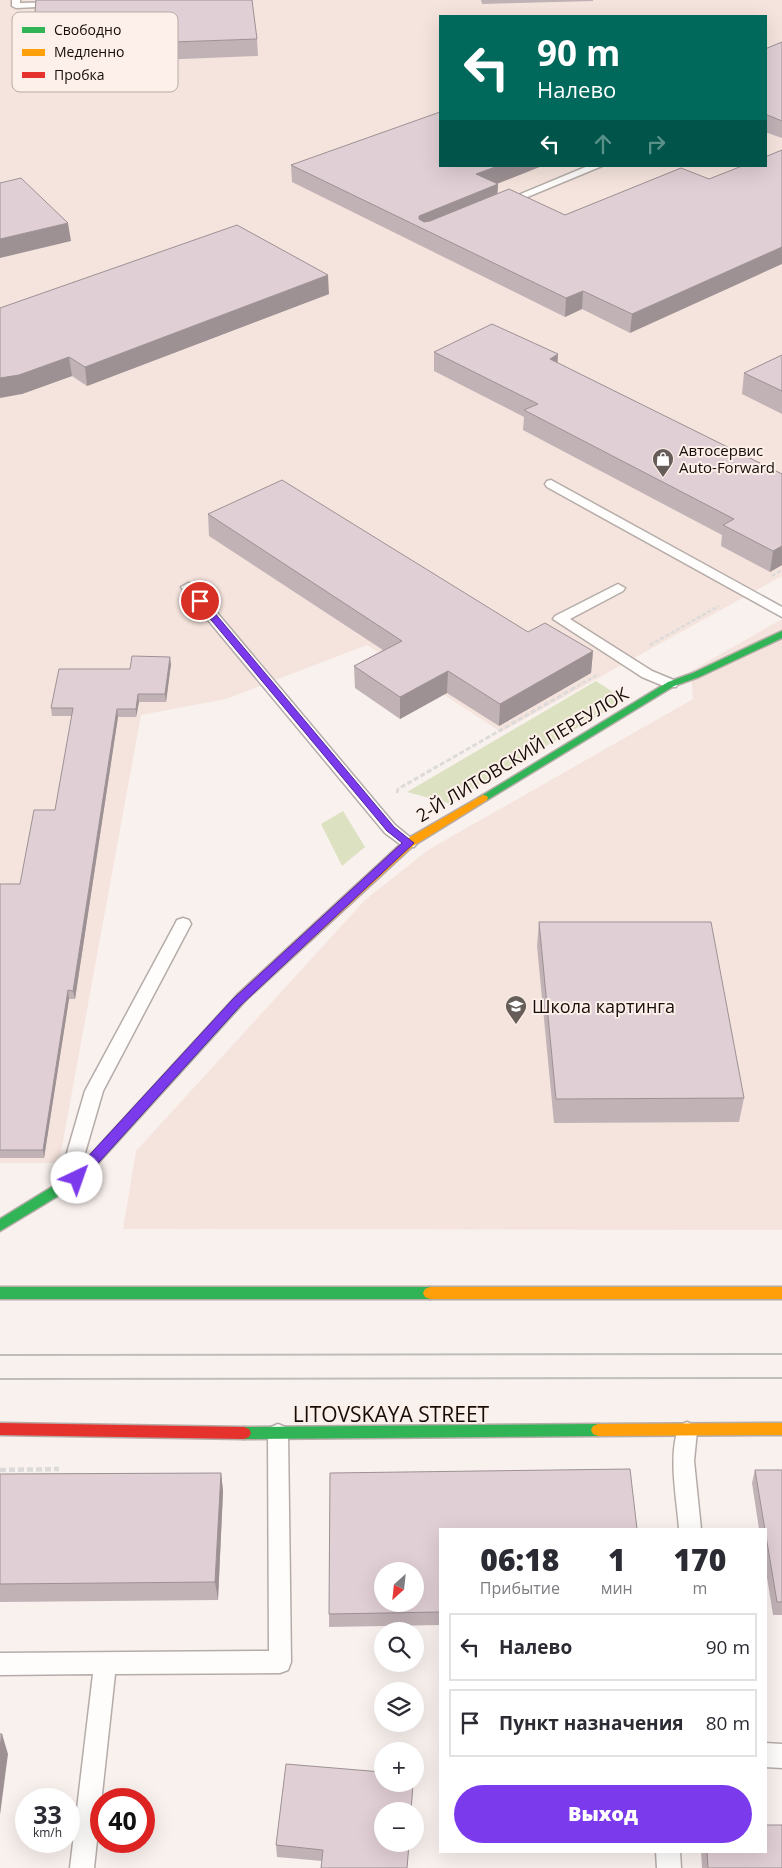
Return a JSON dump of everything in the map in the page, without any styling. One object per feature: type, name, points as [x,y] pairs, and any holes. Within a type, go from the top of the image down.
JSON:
[{"type":"main road","name":"2-Й ЛИТОВСКИЙ ПЕРЕУЛОК","points":[[0,1226],[77,1178],[237,1002],[409,843],[671,684],[696,675],[782,634]]},
{"type":"main road","points":[[0,1293],[782,1292]]},
{"type":"main road","name":"LITOVSKAYA STREET","points":[[0,1429],[278,1433],[782,1429]]},
{"type":"lane","points":[[16,0],[16,6],[64,4]]},
{"type":"lane","points":[[497,206],[594,167]]},
{"type":"lane","points":[[551,484],[782,613]]},
{"type":"lane","points":[[188,587],[390,829],[409,843]]},
{"type":"lane","points":[[618,588],[560,619],[647,674],[671,684]]},
{"type":"lane","points":[[77,1178],[73,1163],[94,1091],[183,924]]},
{"type":"lane","points":[[687,1431],[684,1461],[690,1528]]},
{"type":"lane","points":[[0,1664],[280,1662],[278,1433]]},
{"type":"lane","points":[[82,1868],[105,1664]]},
{"type":"lane","points":[[767,1755],[782,1756]]},
{"type":"lane","points":[[668,1853],[669,1868]]},
{"type":"shaded area","points":[[0,0],[782,0],[782,576],[501,732],[367,645],[226,699],[141,715],[59,1163],[0,1163]]},
{"type":"shaded area","name":"Школа картинга","points":[[782,619],[782,1230],[123,1229],[136,1151],[365,900],[428,850],[693,699],[691,671]]},
{"type":"green space","points":[[596,681],[625,700],[448,803],[407,792]]},
{"type":"green space","points":[[343,811],[365,847],[342,866],[321,824]]},
{"type":"building","points":[[36,0],[252,0],[257,39],[178,42],[178,12],[35,12]]},
{"type":"building","points":[[782,42],[782,121],[767,115],[767,48]]},
{"type":"building","points":[[439,112],[439,167],[495,167],[476,174],[498,184],[419,216],[419,219],[424,222],[509,189],[565,215],[681,168],[709,179],[739,167],[767,167],[767,156],[782,150],[782,247],[632,314],[583,291],[566,298],[291,165]]},
{"type":"building","points":[[21,178],[68,223],[0,239],[0,183]]},
{"type":"building","points":[[237,225],[328,275],[85,367],[69,357],[19,375],[0,378],[0,308]]},
{"type":"building","points":[[492,324],[558,354],[550,359],[782,474],[782,546],[773,551],[723,525],[734,519],[524,410],[538,404],[434,352]]},
{"type":"building","points":[[782,355],[782,391],[744,373]]},
{"type":"building","points":[[282,480],[528,632],[545,623],[593,651],[500,704],[448,671],[400,697],[354,666],[402,641],[208,514]]},
{"type":"building","points":[[132,656],[170,657],[165,694],[138,694],[136,709],[117,709],[73,991],[68,990],[43,1150],[0,1150],[0,884],[20,884],[34,810],[55,810],[73,708],[51,708],[59,669],[130,669]]},
{"type":"building","points":[[539,922],[711,922],[744,1098],[556,1099]]},
{"type":"building","points":[[630,1469],[637,1528],[439,1528],[439,1612],[329,1614],[330,1473]]},
{"type":"building","points":[[755,1470],[782,1470],[782,1602],[777,1602],[767,1542],[767,1528],[765,1528]]},
{"type":"building","points":[[221,1473],[215,1582],[0,1584],[0,1474]]},
{"type":"building","points":[[286,1764],[374,1771],[374,1792],[412,1792],[412,1802],[374,1802],[374,1852],[408,1852],[407,1868],[321,1868],[323,1850],[276,1845]]},
{"type":"building","points":[[767,1825],[782,1825],[782,1868],[708,1868],[707,1853],[767,1853]]},
{"type":"tram line","points":[[0,1355],[782,1354]]},
{"type":"tram line","points":[[0,1379],[782,1378]]},
{"type":"traffic: fast","points":[[483,798],[671,684],[696,675],[782,634]]},
{"type":"traffic: fast","points":[[0,1226],[77,1178],[242,997]]},
{"type":"traffic: fast","points":[[0,1293],[430,1293]]},
{"type":"traffic: fast","points":[[244,1433],[598,1430]]},
{"type":"traffic: slow","points":[[242,997],[409,843],[483,798]]},
{"type":"traffic: slow","points":[[430,1293],[782,1293]]},
{"type":"traffic: slow","points":[[598,1430],[782,1429]]},
{"type":"traffic: jam","points":[[0,1429],[244,1433]]},
{"type":"place","name":"Автосервис Auto-Forward","points":[[663,478]]},
{"type":"place","name":"Школа картинга","points":[[516,1025]]},
{"type":"route","points":[[77,1178],[237,1002],[409,843],[390,829],[200,601]]}]
